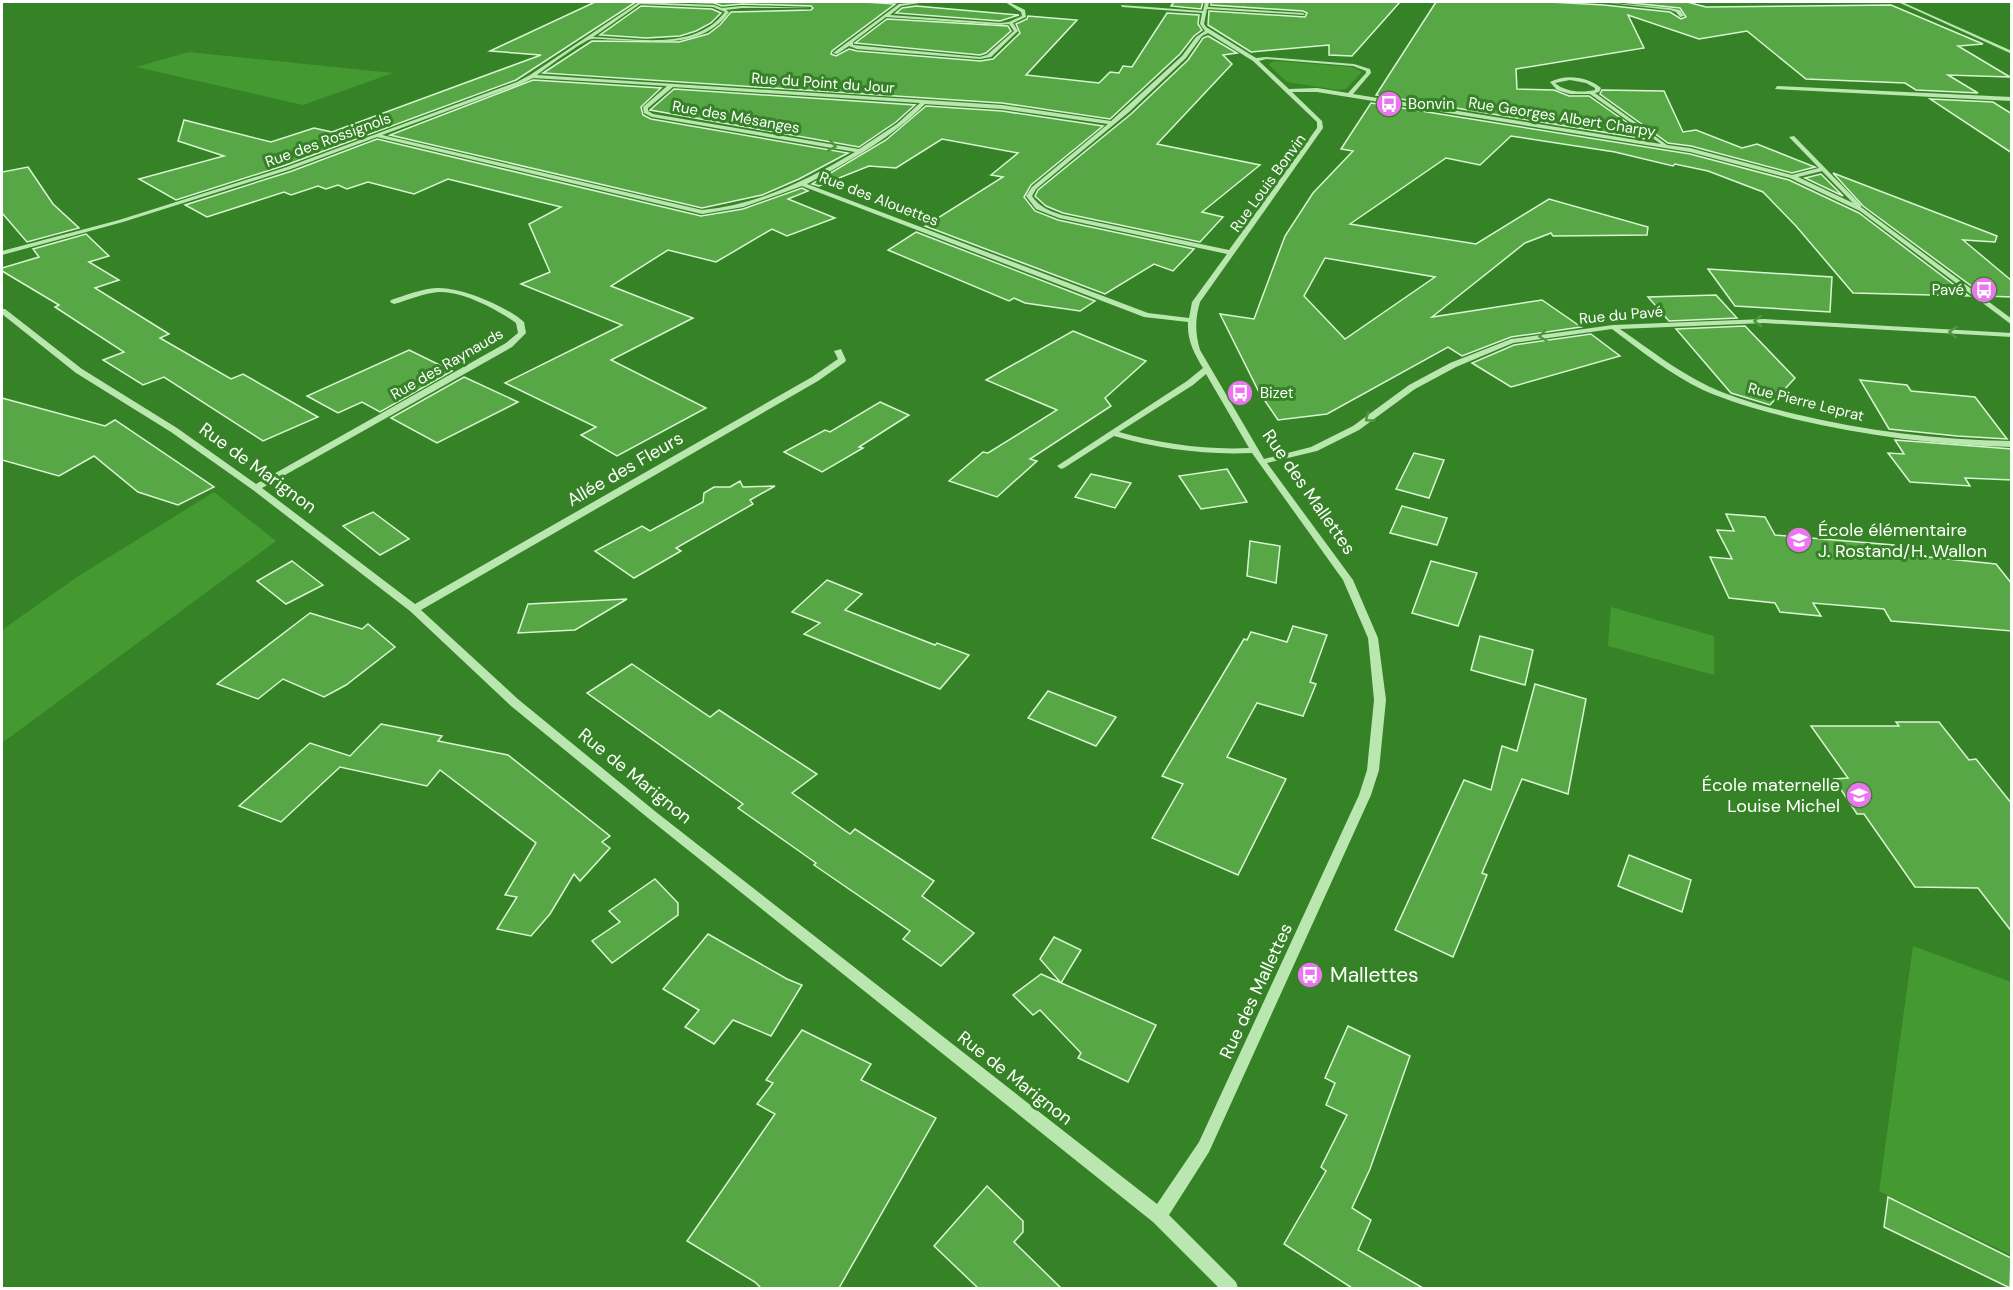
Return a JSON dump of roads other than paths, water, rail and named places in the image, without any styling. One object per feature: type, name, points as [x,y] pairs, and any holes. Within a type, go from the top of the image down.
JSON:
[{"type":"street","points":[[640,2],[714,6],[724,9],[742,6],[809,8]]},
{"type":"street","name":"Rue des Rossignols","points":[[2,253],[121,221],[289,168],[532,76],[640,2]]},
{"type":"street","points":[[894,2],[900,5]]},
{"type":"street","points":[[835,53],[900,5],[924,2]]},
{"type":"street","points":[[886,16],[986,24],[1010,23],[1019,20],[1025,14],[1007,2]]},
{"type":"street","points":[[1207,2],[1202,24],[1209,31],[1255,60],[1287,91]]},
{"type":"street","points":[[1603,2],[1670,9],[1678,11],[1682,16]]},
{"type":"street","points":[[1900,2],[2012,53]]},
{"type":"street","points":[[1122,6],[1303,14]]},
{"type":"street","points":[[688,46],[726,15],[727,12],[724,9]]},
{"type":"street","points":[[850,42],[851,46],[857,48],[980,58],[989,56],[1016,31],[1010,23]]},
{"type":"street","points":[[1190,320],[1196,303],[1232,253],[1061,217],[1044,212],[1033,203],[1029,196],[1034,188],[1127,111],[1184,57],[1202,33],[1209,31]]},
{"type":"street","points":[[588,38],[686,39],[702,34]]},
{"type":"street","points":[[1255,60],[1266,58],[1354,65],[1368,70],[1369,73],[1349,95]]},
{"type":"street","name":"Rue du Point du Jour","points":[[532,76],[1002,107],[1111,123]]},
{"type":"street","points":[[1591,93],[1597,91],[1598,88],[1584,80],[1559,79],[1552,82],[1559,89],[1591,93],[1667,146]]},
{"type":"street","name":"Rue des Mésanges","points":[[671,86],[645,108],[646,112],[652,115],[860,151]]},
{"type":"street","points":[[1777,88],[2012,99]]},
{"type":"street","name":"Rue Georges Albert Charpy","points":[[1287,91],[1317,90],[1716,155],[1792,177],[1862,210]]},
{"type":"street","name":"Rue Louis Bonvin","points":[[1232,253],[1320,128],[1320,122],[1287,91]]},
{"type":"street","points":[[802,184],[860,151],[915,113],[924,102]]},
{"type":"street","name":"Rue des Alouettes","points":[[378,136],[702,212],[750,205],[802,184],[1147,315],[1190,320]]},
{"type":"street","points":[[1792,137],[1862,210],[2012,323]]},
{"type":"street","points":[[1792,177],[1824,169]]},
{"type":"street","name":"Rue des Raynauds","points":[[256,488],[509,345],[522,333],[520,322],[510,314],[442,289],[422,292],[394,302]]},
{"type":"street","name":"Rue de Marignon","points":[[2,311],[79,371],[174,430],[256,488],[414,609],[515,703],[652,815],[1159,1216],[1230,1288]]},
{"type":"street","name":"Rue des Mallettes","points":[[1159,1216],[1204,1147],[1365,795],[1373,770],[1380,700],[1373,638],[1348,580],[1262,462],[1196,350],[1190,320]]},
{"type":"street","name":"Rue du Pavé","points":[[1262,462],[1314,448],[1356,428],[1412,387],[1453,364],[1511,341],[1612,327],[1764,321],[2012,335]]},
{"type":"street","name":"Rue Pierre Leprat","points":[[1612,327],[1706,388],[1760,407],[1827,425],[1898,436],[1961,443],[2012,444]]},
{"type":"street","name":"Allée des Fleurs","points":[[414,609],[815,379],[842,360],[838,351]]},
{"type":"street","points":[[1062,466],[1190,383],[1207,369]]},
{"type":"street","points":[[1113,433],[1142,442],[1224,453],[1255,450]]},
{"type":"place","name":"Bonvin","points":[[1389,104]]},
{"type":"place","name":"Pavé","points":[[1984,290]]},
{"type":"place","name":"Bizet","points":[[1240,393]]},
{"type":"place","name":"École élémentaire J. Rostand/H. Wallon","points":[[1799,540]]},
{"type":"place","name":"École maternelle Louise Michel","points":[[1859,795]]},
{"type":"place","name":"Mallettes","points":[[1310,975]]}]
